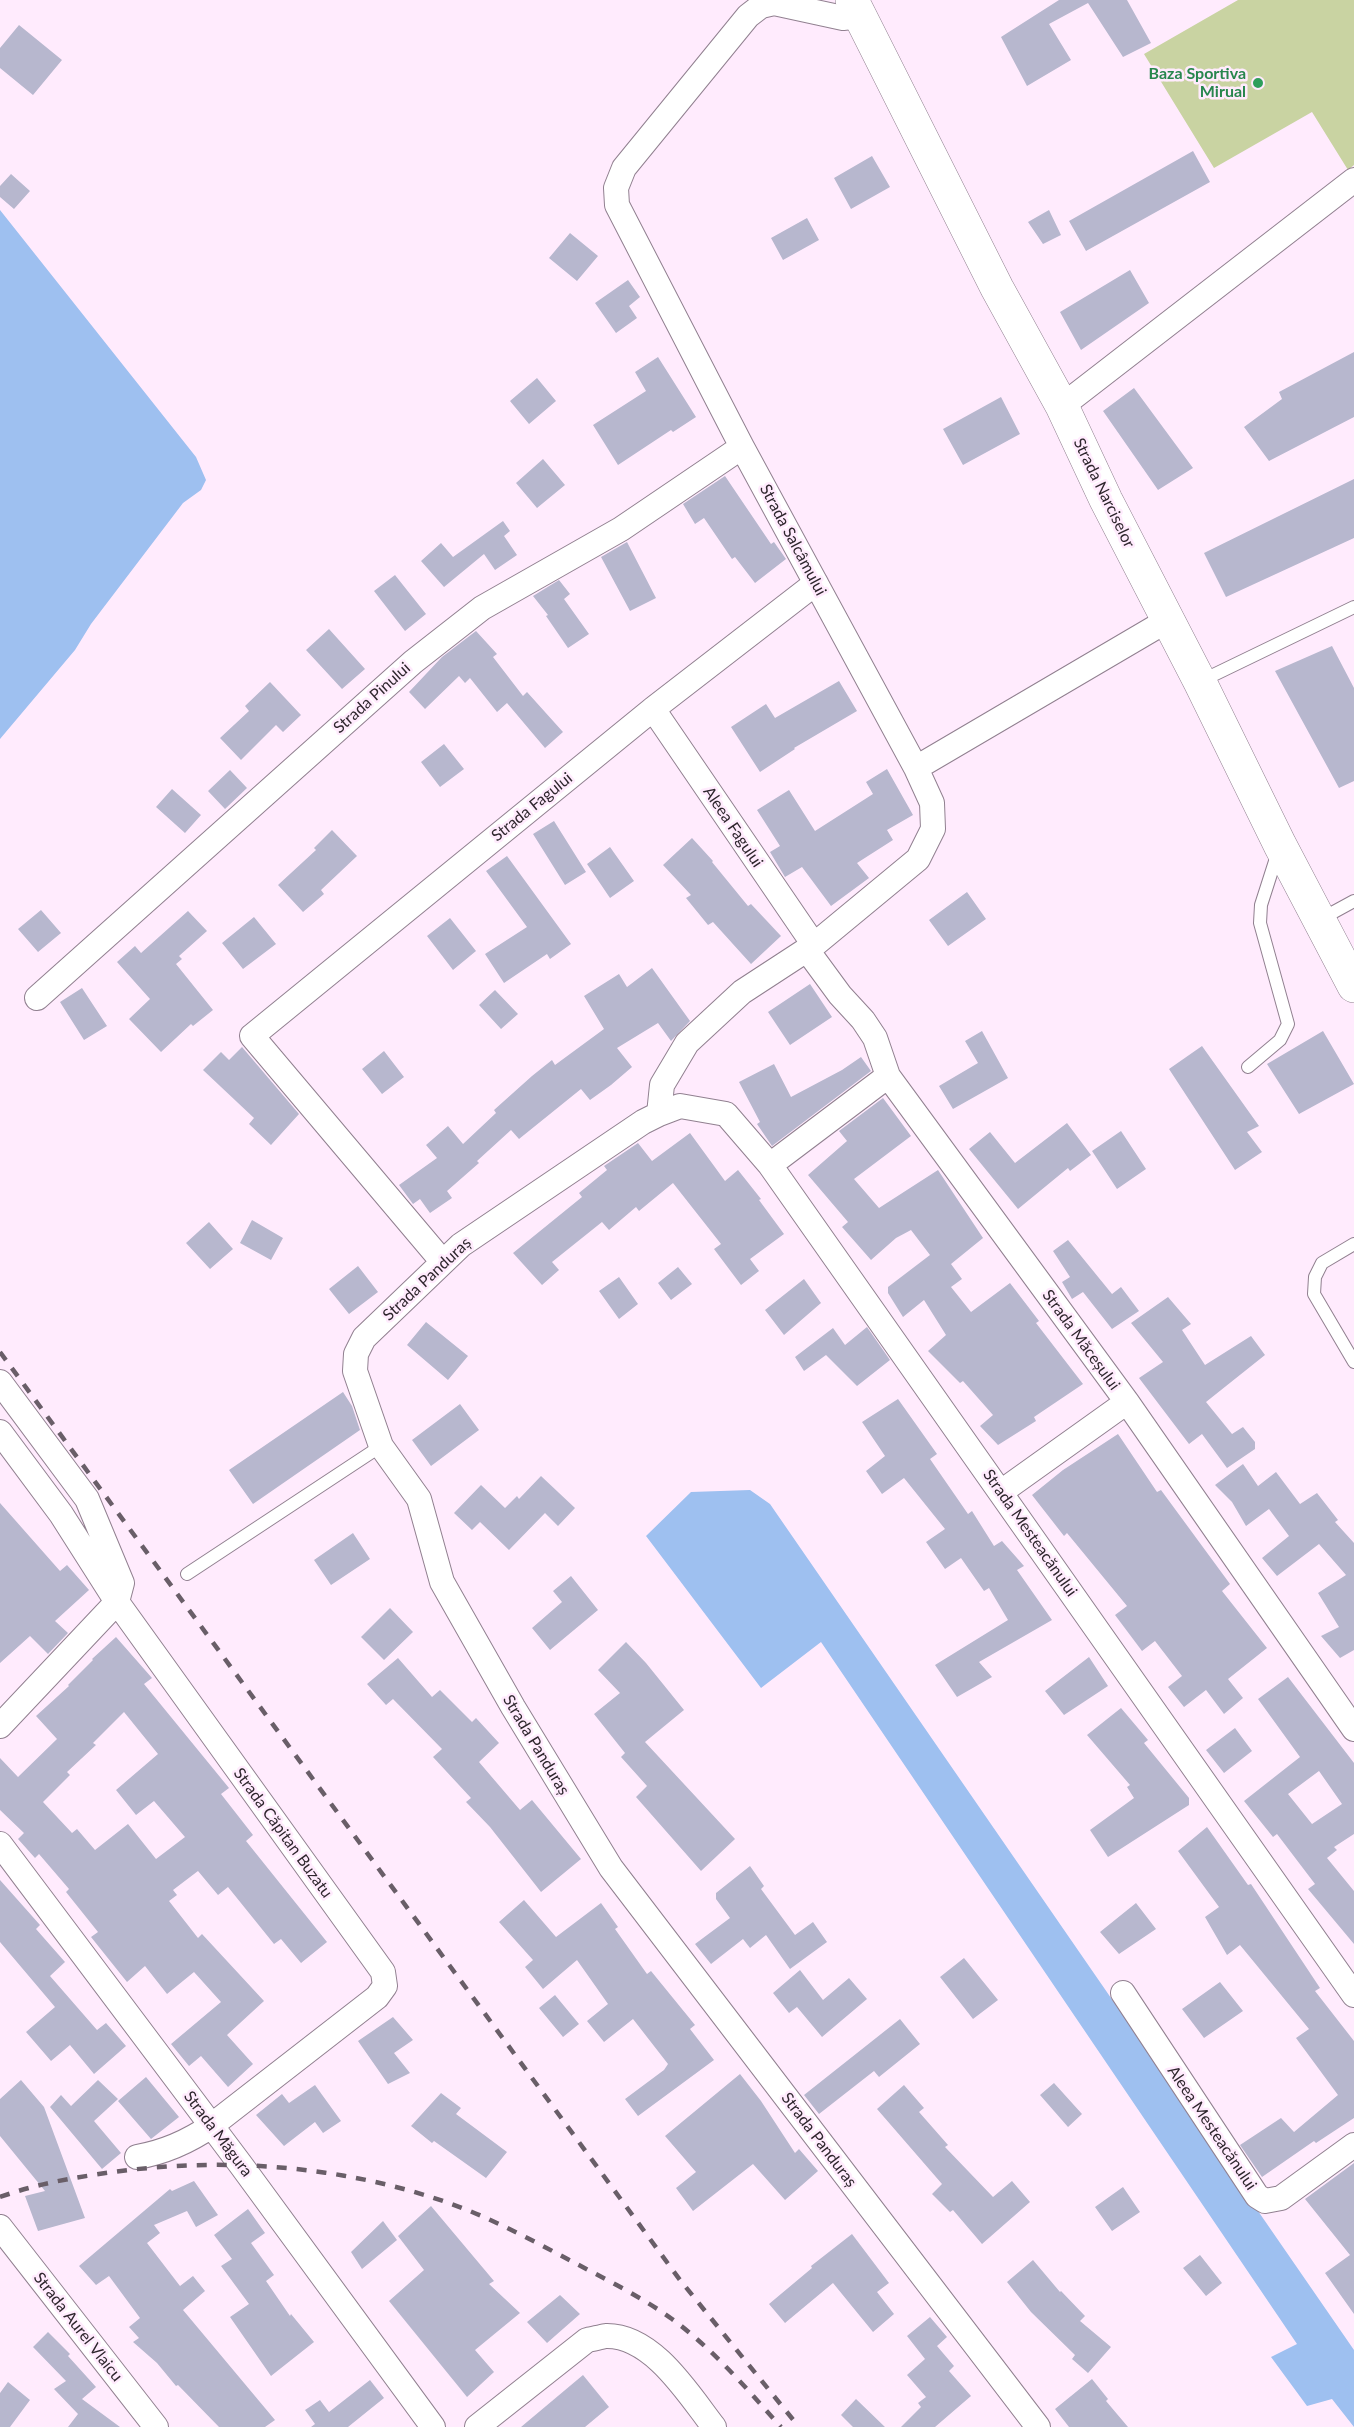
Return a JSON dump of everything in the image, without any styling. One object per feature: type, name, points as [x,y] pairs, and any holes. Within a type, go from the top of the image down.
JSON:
[{"type":"main road","name":"Strada Narciselor","points":[[856,8],[997,288],[1062,406],[1106,500],[1200,682],[1280,845],[1354,986]]},
{"type":"street","name":"Strada Salcâmului","points":[[670,1110],[662,1085],[687,1043],[742,992],[810,947],[918,859],[933,829],[932,803],[916,768],[742,447],[617,205],[616,188],[624,168],[748,16],[761,6],[774,3],[843,18],[856,8]]},
{"type":"street","points":[[1062,406],[1354,180]]},
{"type":"street","name":"Strada Pinului","points":[[37,998],[421,655],[482,608],[621,528],[742,447]]},
{"type":"street","name":"Strada Fagului","points":[[442,1261],[252,1036],[652,709],[816,583]]},
{"type":"street","points":[[916,768],[1168,620]]},
{"type":"street","name":"Aleea Fagului","points":[[652,709],[840,995],[863,1020],[875,1038],[888,1076]]},
{"type":"street","points":[[770,1165],[888,1076]]},
{"type":"street","name":"Strada Măceșului","points":[[888,1076],[1127,1402],[1354,1729]]},
{"type":"street","name":"Strada Mesteacănului","points":[[670,1110],[726,1114],[770,1165],[1354,1995]]},
{"type":"street","name":"Strada Panduraș","points":[[670,1110],[643,1122],[461,1245],[364,1338],[356,1354],[355,1371],[381,1446],[419,1499],[442,1582],[452,1603],[611,1868],[1038,2427]]},
{"type":"street","points":[[0,1382],[87,1499],[122,1583],[117,1602],[0,1726]]},
{"type":"street","points":[[1001,1492],[1127,1402]]},
{"type":"street","name":"Strada Căpitan Buzatu","points":[[0,1432],[61,1514],[117,1602],[383,1972],[385,1986],[377,1997],[211,2126],[187,2142],[156,2154],[137,2157]]},
{"type":"street","name":"Strada Măgura","points":[[0,1844],[433,2427]]},
{"type":"street","name":"Aleea Mesteacănului","points":[[1123,1993],[1257,2196],[1265,2201],[1281,2198],[1354,2145]]},
{"type":"street","name":"Strada Aurel Vlaicu","points":[[0,2227],[156,2427]]},
{"type":"street","points":[[477,2427],[587,2340],[606,2336],[623,2338],[640,2346],[665,2365],[714,2427]]},
{"type":"lane","points":[[1200,682],[1354,607]]},
{"type":"lane","points":[[1248,1067],[1280,1040],[1288,1024],[1260,923],[1261,905],[1280,845]]},
{"type":"lane","points":[[1319,920],[1354,901]]},
{"type":"lane","points":[[1354,1244],[1322,1263],[1315,1277],[1314,1294],[1354,1362]]},
{"type":"lane","points":[[187,1574],[381,1446]]},
{"type":"green space","name":"Baza Sportiva Mirual","points":[[1238,0],[1354,0],[1354,165],[1348,170],[1312,112],[1214,168],[1144,54]]},
{"type":"water","points":[[0,210],[196,457],[206,480],[201,490],[183,503],[91,624],[75,650],[0,739]]},
{"type":"water","points":[[750,1490],[770,1504],[1354,2350],[1354,2427],[1332,2399],[1307,2406],[1271,2357],[1297,2344],[821,1642],[761,1688],[646,1536],[691,1492]]},
{"type":"building","points":[[1059,0],[1127,0],[1151,43],[1123,57],[1088,3],[1049,24],[1071,60],[1027,86],[1001,37]]},
{"type":"building","points":[[19,25],[62,60],[33,95],[0,68],[0,48]]},
{"type":"building","points":[[1193,151],[1210,182],[1086,251],[1069,221]]},
{"type":"building","points":[[872,156],[890,187],[851,209],[834,178]]},
{"type":"building","points":[[11,174],[30,191],[14,209],[0,197],[0,186]]},
{"type":"building","points":[[1049,210],[1061,235],[1043,244],[1028,222]]},
{"type":"building","points":[[807,218],[819,240],[783,260],[771,238]]},
{"type":"building","points":[[570,233],[598,256],[577,281],[549,258]]},
{"type":"building","points":[[1130,270],[1149,303],[1081,350],[1060,312]]},
{"type":"building","points":[[628,280],[640,297],[629,306],[637,318],[616,333],[595,303]]},
{"type":"building","points":[[1354,352],[1354,417],[1269,461],[1244,427],[1282,399],[1279,392]]},
{"type":"building","points":[[658,357],[696,417],[673,432],[671,430],[618,465],[593,425],[646,391],[635,372]]},
{"type":"building","points":[[537,378],[556,401],[529,424],[510,401]]},
{"type":"building","points":[[1134,388],[1193,468],[1158,490],[1103,411]]},
{"type":"building","points":[[1001,397],[1020,434],[963,465],[943,429]]},
{"type":"building","points":[[543,459],[565,485],[537,508],[516,483]]},
{"type":"building","points":[[725,476],[771,544],[774,542],[786,559],[755,583],[735,557],[732,559],[704,518],[695,524],[683,504]]},
{"type":"building","points":[[1354,479],[1354,538],[1226,597],[1204,553]]},
{"type":"building","points":[[503,521],[510,531],[504,536],[517,555],[495,570],[484,554],[444,587],[421,561],[441,543],[453,557]]},
{"type":"building","points":[[627,542],[656,598],[630,611],[601,557]]},
{"type":"building","points":[[395,575],[426,614],[405,631],[374,591]]},
{"type":"building","points":[[559,580],[570,594],[564,599],[589,634],[568,648],[546,616],[548,615],[533,596]]},
{"type":"building","points":[[329,629],[365,669],[342,689],[306,650]]},
{"type":"building","points":[[476,631],[497,654],[493,657],[523,696],[527,692],[563,732],[545,748],[507,703],[497,712],[470,678],[465,683],[459,676],[425,709],[409,692],[442,657]]},
{"type":"building","points":[[1332,646],[1354,688],[1354,781],[1339,788],[1275,671]]},
{"type":"building","points":[[839,681],[857,711],[794,748],[760,772],[731,727],[766,704],[775,718]]},
{"type":"building","points":[[270,682],[301,715],[283,732],[276,725],[241,760],[220,738],[249,711],[245,706]]},
{"type":"building","points":[[444,744],[464,769],[440,787],[421,762]]},
{"type":"building","points":[[887,769],[913,815],[887,830],[893,840],[857,863],[869,878],[831,906],[802,867],[785,877],[770,852],[780,846],[757,810],[789,790],[815,831],[873,794],[866,782]]},
{"type":"building","points":[[230,770],[247,788],[225,809],[208,791]]},
{"type":"building","points":[[172,789],[201,815],[185,833],[156,807]]},
{"type":"building","points":[[554,821],[586,872],[565,885],[533,834]]},
{"type":"building","points":[[332,830],[357,856],[321,890],[324,894],[303,912],[278,885],[316,850],[314,848]]},
{"type":"building","points":[[692,838],[748,906],[751,904],[781,936],[751,964],[713,922],[708,925],[686,898],[691,895],[663,865]]},
{"type":"building","points":[[610,847],[634,881],[610,898],[587,864]]},
{"type":"building","points":[[507,856],[571,944],[550,959],[547,954],[504,983],[485,954],[527,927],[486,871]]},
{"type":"building","points":[[967,892],[986,919],[948,946],[929,920]]},
{"type":"building","points":[[41,910],[61,933],[38,952],[18,929]]},
{"type":"building","points":[[188,911],[207,931],[179,956],[182,959],[176,964],[213,1010],[193,1026],[191,1024],[161,1052],[129,1019],[150,999],[117,962],[135,946],[141,953]]},
{"type":"building","points":[[254,917],[276,944],[243,969],[222,943]]},
{"type":"building","points":[[450,918],[476,951],[453,970],[427,936]]},
{"type":"building","points":[[652,968],[690,1021],[671,1041],[658,1023],[617,1048],[632,1067],[611,1085],[590,1100],[581,1089],[519,1139],[511,1130],[477,1161],[479,1163],[447,1191],[452,1198],[430,1213],[420,1199],[413,1204],[399,1185],[437,1158],[426,1145],[448,1126],[463,1144],[496,1113],[494,1110],[532,1076],[552,1060],[555,1065],[604,1029],[584,996],[619,974],[627,987]]},
{"type":"building","points":[[810,984],[832,1017],[790,1045],[768,1012]]},
{"type":"building","points":[[82,988],[107,1026],[84,1040],[60,1002]]},
{"type":"building","points":[[495,990],[518,1014],[501,1029],[479,1005]]},
{"type":"building","points":[[982,1031],[1008,1078],[953,1109],[939,1086],[978,1063],[965,1041]]},
{"type":"building","points":[[1323,1031],[1354,1084],[1299,1114],[1267,1064]]},
{"type":"building","points":[[1202,1046],[1259,1126],[1247,1132],[1262,1152],[1235,1170],[1169,1069]]},
{"type":"building","points":[[242,1047],[299,1114],[271,1145],[249,1124],[254,1118],[203,1070],[221,1052],[229,1060]]},
{"type":"building","points":[[384,1051],[404,1077],[382,1094],[362,1069]]},
{"type":"building","points":[[861,1057],[871,1071],[772,1146],[757,1124],[760,1122],[739,1082],[774,1064],[791,1097],[842,1070]]},
{"type":"building","points":[[883,1098],[911,1136],[854,1179],[879,1208],[938,1170],[983,1238],[951,1264],[962,1279],[951,1287],[971,1312],[1010,1283],[1039,1321],[1036,1323],[1083,1384],[1034,1417],[1036,1421],[998,1445],[980,1426],[993,1415],[963,1381],[960,1383],[928,1351],[946,1335],[924,1300],[903,1317],[888,1293],[888,1287],[930,1255],[911,1230],[896,1238],[871,1260],[842,1227],[848,1222],[808,1175],[847,1141],[839,1131]]},
{"type":"building","points":[[1067,1123],[1091,1155],[1070,1171],[1068,1168],[1018,1209],[969,1149],[990,1132],[1015,1163]]},
{"type":"building","points":[[1121,1131],[1146,1169],[1117,1189],[1092,1151]]},
{"type":"building","points":[[690,1133],[725,1181],[738,1170],[784,1234],[750,1259],[759,1271],[741,1285],[714,1249],[721,1244],[673,1183],[639,1211],[636,1207],[609,1230],[602,1222],[552,1262],[559,1270],[542,1285],[513,1253],[582,1197],[579,1193],[607,1170],[604,1166],[638,1143],[652,1161]]},
{"type":"building","points":[[252,1220],[283,1238],[271,1260],[240,1243]]},
{"type":"building","points":[[209,1222],[233,1249],[210,1269],[186,1243]]},
{"type":"building","points":[[1068,1240],[1112,1294],[1121,1287],[1139,1311],[1112,1329],[1083,1292],[1072,1299],[1062,1282],[1070,1277],[1053,1251]]},
{"type":"building","points":[[358,1266],[378,1292],[349,1314],[329,1289]]},
{"type":"building","points":[[678,1267],[692,1284],[671,1300],[658,1283]]},
{"type":"building","points":[[619,1277],[638,1304],[619,1319],[599,1291]]},
{"type":"building","points":[[804,1279],[821,1303],[784,1335],[765,1310]]},
{"type":"building","points":[[1168,1297],[1191,1324],[1182,1330],[1205,1365],[1251,1336],[1265,1355],[1206,1402],[1232,1434],[1243,1427],[1255,1442],[1255,1449],[1227,1468],[1202,1434],[1189,1444],[1139,1378],[1163,1362],[1131,1323]]},
{"type":"building","points":[[426,1322],[468,1356],[448,1380],[407,1345]]},
{"type":"building","points":[[867,1327],[890,1360],[857,1386],[826,1355],[804,1371],[795,1357],[833,1328],[845,1345]]},
{"type":"building","points":[[343,1392],[352,1406],[360,1430],[253,1504],[229,1470]]},
{"type":"building","points":[[898,1399],[937,1454],[930,1459],[968,1514],[972,1511],[994,1546],[1002,1541],[1024,1566],[1017,1570],[1052,1620],[979,1662],[992,1677],[957,1697],[935,1665],[1008,1620],[989,1588],[984,1591],[961,1558],[945,1569],[926,1542],[945,1529],[904,1478],[882,1494],[866,1471],[885,1456],[862,1422]]},
{"type":"building","points":[[460,1404],[479,1430],[431,1466],[412,1440]]},
{"type":"building","points":[[1118,1434],[1157,1492],[1161,1490],[1230,1584],[1222,1591],[1267,1648],[1228,1679],[1243,1698],[1224,1714],[1206,1690],[1184,1707],[1168,1687],[1182,1676],[1155,1641],[1142,1651],[1115,1615],[1127,1606],[1067,1533],[1064,1536],[1032,1495],[1063,1470]]},
{"type":"building","points":[[1243,1464],[1258,1486],[1276,1472],[1300,1504],[1317,1493],[1338,1520],[1335,1522],[1354,1543],[1354,1650],[1340,1658],[1321,1636],[1339,1627],[1318,1593],[1346,1575],[1319,1544],[1277,1576],[1262,1558],[1289,1536],[1269,1509],[1246,1526],[1232,1502],[1215,1485]]},
{"type":"building","points":[[541,1476],[575,1508],[558,1526],[545,1513],[509,1550],[480,1522],[472,1530],[454,1513],[481,1485],[505,1508],[517,1496],[519,1499]]},
{"type":"building","points":[[0,1503],[60,1571],[67,1565],[89,1590],[55,1621],[68,1633],[48,1654],[30,1636],[0,1663]]},
{"type":"building","points":[[353,1533],[370,1559],[331,1585],[314,1560]]},
{"type":"building","points":[[571,1576],[598,1610],[550,1650],[532,1628],[562,1602],[553,1591]]},
{"type":"building","points":[[390,1608],[413,1632],[384,1660],[361,1637]]},
{"type":"building","points":[[116,1637],[152,1678],[144,1684],[229,1788],[221,1794],[253,1835],[246,1841],[327,1942],[301,1963],[281,1939],[274,1944],[228,1887],[218,1895],[198,1871],[173,1890],[177,1895],[169,1901],[198,1938],[202,1934],[264,2001],[227,2035],[253,2064],[228,2087],[201,2056],[189,2066],[171,2044],[221,2002],[194,1972],[167,1994],[145,1966],[127,1982],[91,1937],[98,1932],[66,1892],[69,1889],[39,1854],[35,1858],[18,1839],[24,1833],[0,1810],[0,1758],[18,1777],[57,1739],[36,1716],[69,1686],[92,1659]],"holes":[[[124,1712],[158,1754],[116,1790],[136,1815],[154,1801],[185,1837],[156,1859],[128,1824],[95,1850],[77,1829],[72,1833],[43,1802],[70,1775],[67,1772],[96,1745],[93,1743]]]},
{"type":"building","points":[[626,1642],[684,1710],[645,1742],[735,1839],[701,1871],[636,1797],[647,1786],[621,1757],[625,1753],[594,1714],[620,1693],[598,1670]]},
{"type":"building","points":[[1089,1657],[1108,1686],[1064,1715],[1045,1691]]},
{"type":"building","points":[[398,1658],[432,1697],[440,1690],[472,1722],[476,1718],[499,1743],[479,1762],[520,1810],[532,1800],[581,1859],[541,1892],[490,1827],[466,1802],[471,1798],[433,1757],[442,1749],[393,1699],[386,1705],[367,1684]]},
{"type":"building","points":[[1288,1677],[1354,1763],[1354,1834],[1334,1847],[1337,1850],[1327,1858],[1354,1891],[1354,1944],[1308,1889],[1315,1884],[1277,1834],[1273,1837],[1244,1801],[1300,1757],[1258,1699]],"holes":[[[1319,1771],[1342,1804],[1312,1824],[1288,1794]]]},
{"type":"building","points":[[1121,1708],[1148,1740],[1144,1743],[1189,1798],[1189,1805],[1108,1857],[1090,1830],[1134,1798],[1127,1787],[1130,1785],[1087,1735]]},
{"type":"building","points":[[1235,1728],[1252,1751],[1224,1773],[1206,1750]]},
{"type":"building","points":[[1207,1827],[1248,1885],[1251,1884],[1320,1988],[1315,1991],[1354,2041],[1354,2118],[1316,2143],[1314,2141],[1262,2177],[1240,2145],[1281,2118],[1294,2132],[1338,2095],[1296,2038],[1309,2029],[1240,1945],[1227,1955],[1205,1917],[1219,1907],[1178,1851]]},
{"type":"building","points":[[750,1866],[764,1886],[761,1889],[795,1935],[813,1922],[827,1942],[790,1969],[766,1935],[750,1948],[743,1939],[711,1964],[695,1944],[730,1918],[716,1899],[716,1893]]},
{"type":"building","points":[[0,1880],[40,1925],[36,1929],[65,1962],[50,1976],[97,2030],[106,2023],[126,2046],[94,2074],[70,2045],[51,2061],[26,2032],[55,2007],[0,1942]]},
{"type":"building","points":[[524,1900],[556,1937],[601,1903],[618,1927],[615,1929],[647,1974],[651,1971],[695,2025],[690,2029],[714,2060],[638,2116],[625,2099],[664,2070],[668,2064],[633,2019],[604,2042],[587,2021],[608,2004],[577,1960],[543,1989],[525,1967],[533,1960],[499,1922]]},
{"type":"building","points":[[1136,1903],[1156,1929],[1119,1954],[1100,1932]]},
{"type":"building","points":[[964,1958],[998,2000],[973,2019],[940,1977]]},
{"type":"building","points":[[800,1970],[823,2000],[849,1978],[867,1999],[822,2037],[797,2007],[789,2013],[773,1993]]},
{"type":"building","points":[[1220,1982],[1243,2011],[1204,2038],[1182,2009]]},
{"type":"building","points":[[555,1995],[579,2024],[563,2037],[539,2008]]},
{"type":"building","points":[[393,2017],[413,2040],[394,2053],[410,2073],[388,2084],[358,2041]]},
{"type":"building","points":[[900,2019],[920,2044],[879,2077],[874,2071],[819,2114],[804,2095]]},
{"type":"building","points":[[740,2074],[761,2101],[795,2153],[799,2149],[818,2171],[785,2200],[753,2164],[693,2211],[676,2188],[696,2172],[665,2136]]},
{"type":"building","points":[[146,2077],[179,2117],[151,2139],[118,2101]]},
{"type":"building","points":[[21,2080],[44,2107],[85,2218],[38,2231],[25,2196],[45,2191],[0,2136],[0,2099]]},
{"type":"building","points":[[98,2080],[118,2099],[94,2121],[121,2153],[102,2169],[50,2107],[61,2095],[71,2106]]},
{"type":"building","points":[[1054,2083],[1082,2114],[1068,2127],[1040,2095]]},
{"type":"building","points":[[315,2085],[341,2121],[323,2133],[315,2122],[284,2146],[256,2115],[282,2094],[289,2103]]},
{"type":"building","points":[[904,2085],[924,2108],[919,2112],[948,2145],[945,2147],[993,2197],[1012,2181],[1030,2202],[982,2244],[953,2210],[950,2212],[932,2194],[942,2184],[877,2109]]},
{"type":"building","points":[[441,2093],[461,2108],[456,2114],[507,2152],[486,2178],[434,2141],[432,2143],[411,2126]]},
{"type":"building","points":[[1354,2163],[1354,2314],[1325,2273],[1350,2255],[1305,2199]]},
{"type":"building","points":[[194,2181],[218,2215],[196,2227],[187,2211],[154,2225],[160,2233],[147,2243],[180,2286],[193,2276],[205,2291],[183,2310],[275,2420],[265,2427],[219,2427],[178,2385],[176,2386],[157,2363],[133,2342],[139,2338],[129,2327],[140,2318],[109,2276],[96,2285],[79,2266],[170,2189],[172,2191]]},
{"type":"building","points":[[1123,2187],[1140,2212],[1112,2231],[1095,2207]]},
{"type":"building","points":[[431,2206],[494,2281],[489,2284],[520,2313],[475,2350],[494,2372],[467,2397],[389,2301],[424,2270],[398,2236]]},
{"type":"building","points":[[248,2209],[265,2233],[251,2243],[274,2275],[266,2281],[290,2316],[291,2314],[314,2342],[271,2376],[230,2317],[249,2304],[221,2266],[232,2259],[214,2235]]},
{"type":"building","points":[[383,2221],[397,2240],[362,2269],[351,2252]]},
{"type":"building","points":[[852,2234],[889,2283],[877,2292],[894,2314],[873,2332],[833,2283],[785,2323],[769,2304],[812,2268],[811,2266]]},
{"type":"building","points":[[1200,2255],[1222,2283],[1206,2296],[1183,2268]]},
{"type":"building","points":[[1033,2260],[1060,2292],[1085,2316],[1080,2321],[1111,2347],[1088,2373],[1072,2359],[1075,2355],[1031,2312],[1007,2282]]},
{"type":"building","points":[[560,2295],[580,2314],[547,2343],[527,2322]]},
{"type":"building","points":[[930,2317],[947,2337],[937,2346],[954,2366],[949,2371],[971,2396],[935,2427],[901,2427],[921,2407],[918,2403],[926,2397],[907,2375],[925,2359],[907,2336]]},
{"type":"building","points":[[48,2332],[70,2354],[68,2356],[96,2387],[82,2399],[120,2427],[68,2427],[78,2414],[54,2389],[66,2381],[33,2347]]},
{"type":"building","points":[[583,2375],[609,2407],[585,2427],[521,2427]]},
{"type":"building","points":[[1092,2379],[1108,2399],[1106,2401],[1128,2427],[1069,2427],[1055,2409]]},
{"type":"building","points":[[370,2380],[384,2398],[348,2427],[311,2427],[315,2424],[305,2410],[320,2400],[329,2412]]},
{"type":"building","points":[[8,2382],[30,2400],[10,2427],[0,2427],[0,2393]]},
{"type":"building","points":[[856,2399],[885,2427],[853,2427],[841,2415]]},
{"type":"railway","points":[[0,1352],[680,2280],[799,2427]]},
{"type":"railway","points":[[0,2197],[57,2181],[137,2169],[226,2165],[316,2171],[403,2189],[463,2208],[497,2223],[649,2304],[702,2343],[781,2427]]},
{"type":"place","name":"Baza Sportiva Mirual","points":[[1258,83]]}]
